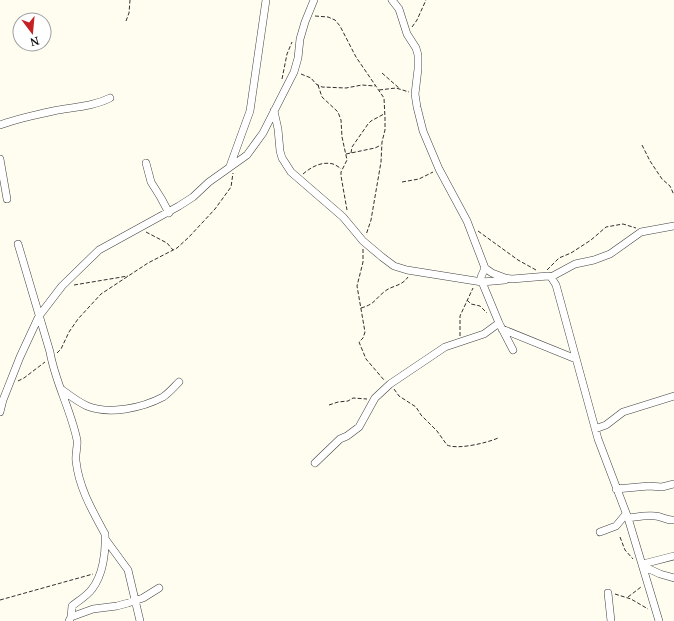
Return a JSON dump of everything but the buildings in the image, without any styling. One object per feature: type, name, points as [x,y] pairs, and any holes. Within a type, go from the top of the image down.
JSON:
[{"type":"street","points":[[232,165],[250,111],[266,0]]},
{"type":"street","points":[[0,412],[10,384],[39,316],[62,286],[99,250],[168,213],[192,197],[209,182],[247,155],[263,132],[294,72],[298,58],[300,38],[314,0]]},
{"type":"street","points":[[392,0],[399,9],[407,34],[416,48],[419,62],[415,94],[420,122],[426,141],[439,168],[462,208],[485,268],[496,276],[512,279]]},
{"type":"street","points":[[0,125],[25,117],[100,102],[110,98]]},
{"type":"street","points":[[274,111],[282,158],[291,172],[343,217],[364,241],[394,266],[411,271],[479,282],[512,279],[540,273],[551,277],[558,292],[595,429],[627,516],[658,618]]},
{"type":"street","points":[[0,159],[7,199]]},
{"type":"street","points":[[146,163],[151,182],[168,213]]},
{"type":"street","points":[[551,277],[574,264],[594,260],[610,254],[641,232],[674,226]]},
{"type":"street","points":[[18,244],[77,441],[76,460],[83,491],[105,534],[106,540],[101,573],[91,590],[72,606],[70,619]]},
{"type":"street","points":[[485,268],[479,282],[513,350]]},
{"type":"street","points":[[499,323],[576,359]]},
{"type":"street","points":[[315,462],[340,439],[360,427],[378,394],[391,384],[445,347],[484,334],[499,323]]},
{"type":"street","points":[[61,389],[74,399],[88,406],[102,410],[114,410],[153,401],[166,394],[179,382]]},
{"type":"street","points":[[595,429],[606,425],[623,412],[674,396]]},
{"type":"street","points":[[616,489],[649,486],[662,487],[674,484]]},
{"type":"street","points":[[600,532],[616,526],[627,516],[656,516],[674,520]]},
{"type":"street","points":[[106,540],[128,570],[140,621]]},
{"type":"street","points":[[643,565],[674,556]]},
{"type":"street","points":[[643,565],[660,574],[674,578]]},
{"type":"street","points":[[70,619],[93,609],[118,606],[136,601],[159,588]]},
{"type":"street","points":[[608,593],[611,621]]},
{"type":"path","points":[[126,21],[129,13],[130,0]]},
{"type":"path","points":[[407,34],[417,20],[426,0]]},
{"type":"path","points":[[308,15],[328,17],[335,20],[340,26],[356,57],[384,98],[385,130],[381,162],[368,230],[364,241],[363,262],[357,286],[365,332],[363,338],[359,341],[361,350],[366,359],[373,365],[380,376],[391,384],[401,398],[416,407],[447,445],[455,447],[482,444],[498,438]]},
{"type":"path","points":[[282,80],[287,54],[293,41]]},
{"type":"path","points":[[294,72],[311,78],[318,86],[322,97],[340,116],[342,123],[342,137],[347,160],[342,169],[341,176],[346,198],[347,214]]},
{"type":"path","points":[[382,73],[399,88]]},
{"type":"path","points":[[318,86],[340,88],[362,85],[376,86]]},
{"type":"path","points":[[379,90],[399,88],[415,94]]},
{"type":"path","points":[[351,153],[352,147],[368,124],[385,114]]},
{"type":"path","points":[[346,154],[375,148],[382,145]]},
{"type":"path","points":[[642,145],[650,161],[662,179],[670,186],[674,194]]},
{"type":"path","points":[[298,179],[307,170],[319,164],[334,164],[342,169]]},
{"type":"path","points":[[10,384],[24,378],[61,349],[72,326],[93,301],[101,294],[148,263],[182,244],[205,220],[231,188],[232,165]]},
{"type":"path","points":[[402,182],[422,177],[439,168]]},
{"type":"path","points":[[470,226],[518,260],[540,273],[559,258],[571,254],[591,240],[606,226],[622,224],[638,228]]},
{"type":"path","points":[[144,231],[167,243],[173,250]]},
{"type":"path","points":[[361,308],[376,301],[387,290],[401,284],[407,279],[411,271]]},
{"type":"path","points":[[62,286],[90,283],[128,276]]},
{"type":"path","points":[[460,342],[460,316],[467,300],[479,282]]},
{"type":"path","points":[[467,300],[471,304],[478,305],[499,323]]},
{"type":"path","points":[[329,406],[338,402],[348,401],[353,398],[367,398],[373,402]]},
{"type":"path","points":[[620,537],[625,550],[634,559]]},
{"type":"path","points":[[0,600],[87,575],[101,573]]},
{"type":"path","points":[[627,597],[648,582]]},
{"type":"path","points":[[608,593],[627,597],[658,618]]}]
